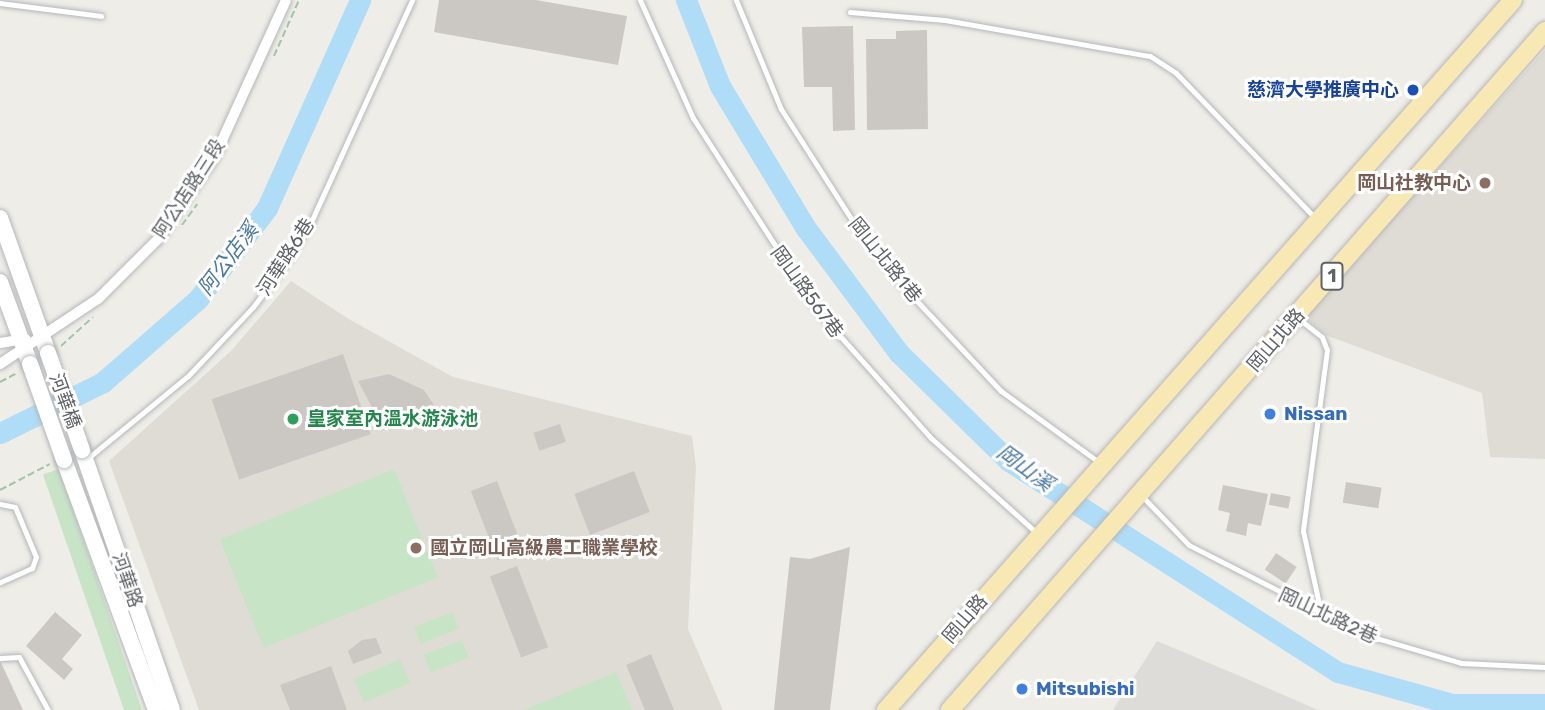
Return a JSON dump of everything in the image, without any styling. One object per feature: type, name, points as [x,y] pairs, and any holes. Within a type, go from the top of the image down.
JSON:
[{"type":"main road","name":"1","points":[[1042,532],[1513,0]]},
{"type":"main road","name":"岡山北路","points":[[950,710],[1545,31]]},
{"type":"main road","name":"岡山路","points":[[886,710],[1042,532]]},
{"type":"street","name":"阿公店路三段","points":[[45,346],[131,268],[184,203],[215,156],[286,0]]},
{"type":"street","points":[[0,218],[45,346],[24,357],[0,364]]},
{"type":"street","points":[[0,282],[24,357]]},
{"type":"street","points":[[0,343],[24,357]]},
{"type":"street","name":"河華橋","points":[[45,346],[84,455]]},
{"type":"street","name":"河華橋","points":[[24,357],[57,462]]},
{"type":"street","name":"河華路","points":[[84,455],[172,710]]},
{"type":"street","name":"河華路","points":[[57,462],[156,710]]},
{"type":"lane","name":"河華路6巷","points":[[84,455],[188,376],[254,307],[284,266],[311,222],[412,0]]},
{"type":"lane","name":"岡山路567巷","points":[[640,0],[693,118],[816,309],[931,438],[1042,532]]},
{"type":"lane","name":"岡山北路1巷","points":[[736,0],[781,109],[854,223],[902,285],[1001,391],[1099,470]]},
{"type":"lane","points":[[0,2],[101,16]]},
{"type":"lane","points":[[850,12],[945,20],[1150,57],[1176,73],[1318,221]]},
{"type":"lane","points":[[1296,317],[1322,337],[1327,350],[1303,531],[1321,613]]},
{"type":"lane","name":"岡山北路2巷","points":[[1141,495],[1189,545],[1321,613],[1411,652],[1461,663],[1545,667]]},
{"type":"lane","points":[[0,504],[15,507],[36,562],[0,582]]},
{"type":"lane","points":[[0,658],[19,657],[48,710]]},
{"type":"path","points":[[0,382],[24,357]]},
{"type":"path","points":[[0,490],[57,462]]},
{"type":"shaded area","name":"岡山社教中心","points":[[1545,50],[1545,459],[1490,457],[1482,393],[1328,336],[1304,317]]},
{"type":"shaded area","name":"國立岡山高級農工職業學校","points":[[291,281],[347,318],[453,377],[692,436],[696,466],[688,629],[723,710],[199,710],[109,461],[231,351]]},
{"type":"shaded area","points":[[1157,641],[1247,679],[1318,710],[1113,710]]},
{"type":"green space","points":[[59,469],[142,710],[124,710],[43,475]]},
{"type":"green space","points":[[394,469],[438,577],[264,648],[220,539]]},
{"type":"green space","points":[[452,612],[459,629],[421,644],[414,627]]},
{"type":"green space","points":[[462,640],[469,658],[431,672],[424,655]]},
{"type":"green space","points":[[400,659],[410,683],[364,702],[354,679]]},
{"type":"green space","points":[[616,672],[632,710],[523,710]]},
{"type":"building","points":[[439,0],[536,0],[627,16],[618,65],[434,32]]},
{"type":"building","points":[[853,26],[855,130],[833,131],[832,87],[804,87],[802,27]]},
{"type":"building","points":[[927,30],[928,129],[867,130],[866,39],[896,39],[896,31]]},
{"type":"building","name":"皇家室內溫水游泳池","points":[[343,354],[371,434],[239,480],[212,399]]},
{"type":"building","points":[[389,374],[424,390],[435,407],[429,409],[431,420],[439,426],[401,427],[373,409],[358,381]]},
{"type":"building","points":[[560,424],[566,442],[539,451],[533,433]]},
{"type":"building","points":[[634,471],[650,512],[590,535],[574,494]]},
{"type":"building","points":[[497,481],[524,550],[497,560],[471,491]]},
{"type":"building","points":[[1346,482],[1382,488],[1378,508],[1343,503]]},
{"type":"building","points":[[1223,485],[1268,494],[1261,526],[1248,523],[1246,536],[1226,531],[1230,513],[1218,510]]},
{"type":"building","points":[[1271,493],[1291,497],[1288,509],[1269,505]]},
{"type":"building","points":[[850,547],[830,710],[774,710],[790,557],[810,559]]},
{"type":"building","points":[[1276,553],[1297,567],[1286,584],[1265,570]]},
{"type":"building","points":[[517,566],[548,647],[521,658],[490,576]]},
{"type":"building","points":[[55,612],[82,635],[62,659],[73,669],[64,680],[26,646]]},
{"type":"building","points":[[376,638],[382,653],[353,664],[348,651],[362,640]]},
{"type":"building","points":[[651,654],[674,710],[645,710],[626,665]]},
{"type":"building","points":[[0,661],[4,669],[23,710],[0,710]]},
{"type":"building","points":[[331,666],[347,710],[290,710],[280,685]]},
{"type":"waterway","name":"阿公店溪","points":[[0,433],[103,382],[198,299],[267,208],[360,0]]},
{"type":"waterway","name":"岡山溪","points":[[686,0],[720,86],[805,227],[899,353],[1009,461],[1338,672],[1452,704],[1545,704]]},
{"type":"place","name":"慈濟大學推廣中心","points":[[1413,90]]},
{"type":"place","name":"岡山社教中心","points":[[1485,183]]},
{"type":"place","name":"Nissan","points":[[1270,414]]},
{"type":"place","name":"皇家室內溫水游泳池","points":[[293,419]]},
{"type":"place","name":"國立岡山高級農工職業學校","points":[[416,548]]},
{"type":"place","name":"Mitsubishi","points":[[1022,689]]}]
